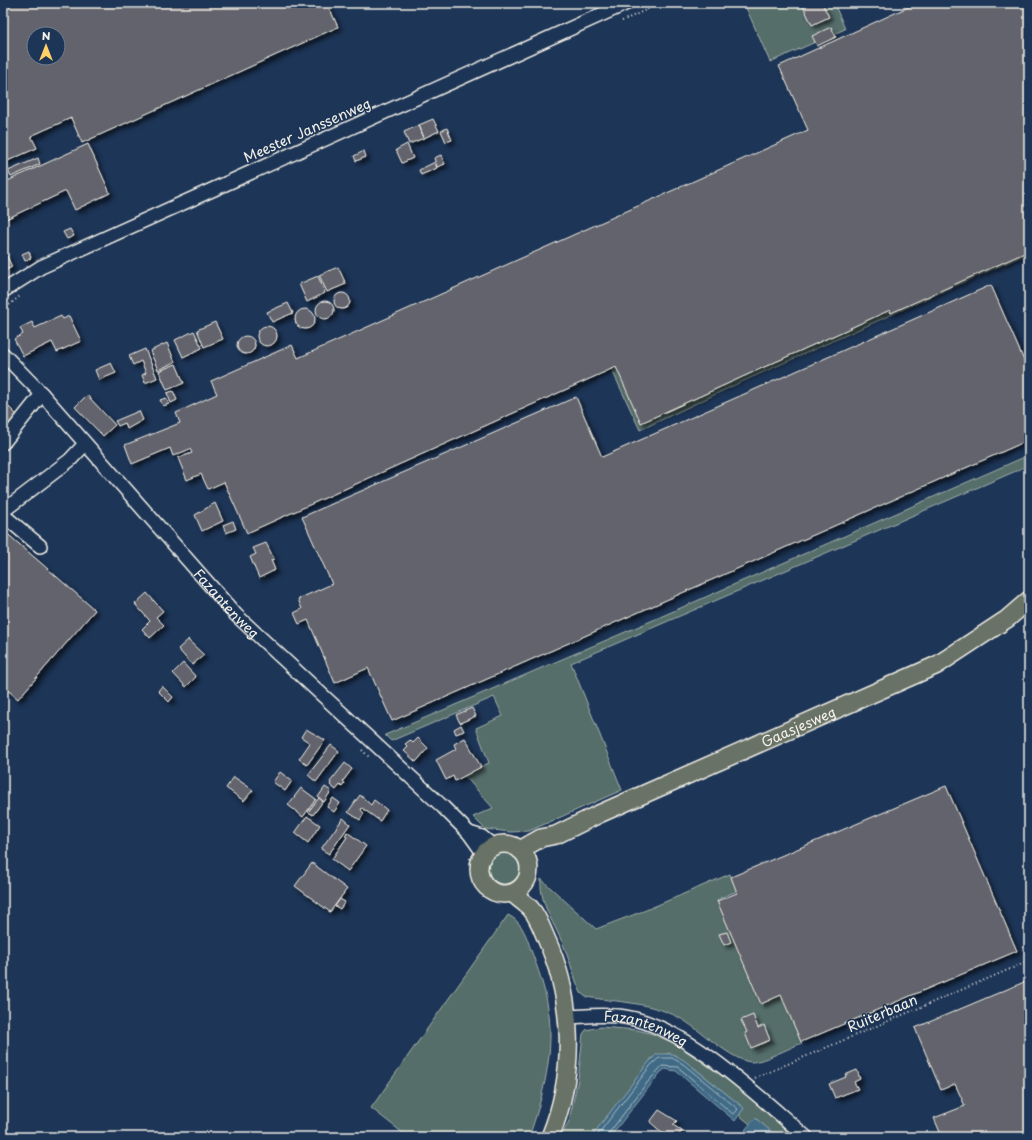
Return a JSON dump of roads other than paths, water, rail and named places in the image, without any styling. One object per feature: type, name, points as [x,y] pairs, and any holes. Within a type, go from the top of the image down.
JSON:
[{"type":"main road","name":"Gaasjesweg","points":[[524,856],[545,848],[556,835],[606,811],[937,665],[1007,619],[1029,600]]},
{"type":"main road","points":[[508,844],[524,856],[529,874],[518,889],[506,894],[494,892],[484,885],[479,874],[479,867],[489,850],[508,844]]},
{"type":"main road","points":[[518,889],[522,904],[530,908],[537,918],[549,945],[559,974],[567,1017],[569,1046],[563,1094],[558,1119],[550,1137]]},
{"type":"street","name":"Meester Janssenweg","points":[[3,291],[47,264],[627,3]]},
{"type":"street","name":"Fazantenweg","points":[[3,354],[42,394],[236,615],[469,833],[482,838],[489,850]]},
{"type":"street","points":[[3,443],[42,394]]},
{"type":"street","points":[[3,511],[70,460],[86,444]]},
{"type":"street","points":[[3,515],[40,546]]},
{"type":"street","name":"Fazantenweg","points":[[567,1017],[606,1015],[626,1017],[646,1022],[685,1041],[742,1083],[806,1137]]},
{"type":"water","points":[[657,1054],[673,1054],[685,1061],[744,1108],[735,1121],[676,1071],[665,1069],[660,1073],[610,1137],[591,1137],[648,1063]]},
{"type":"water","points":[[755,1118],[778,1137],[753,1137],[745,1130]]}]
